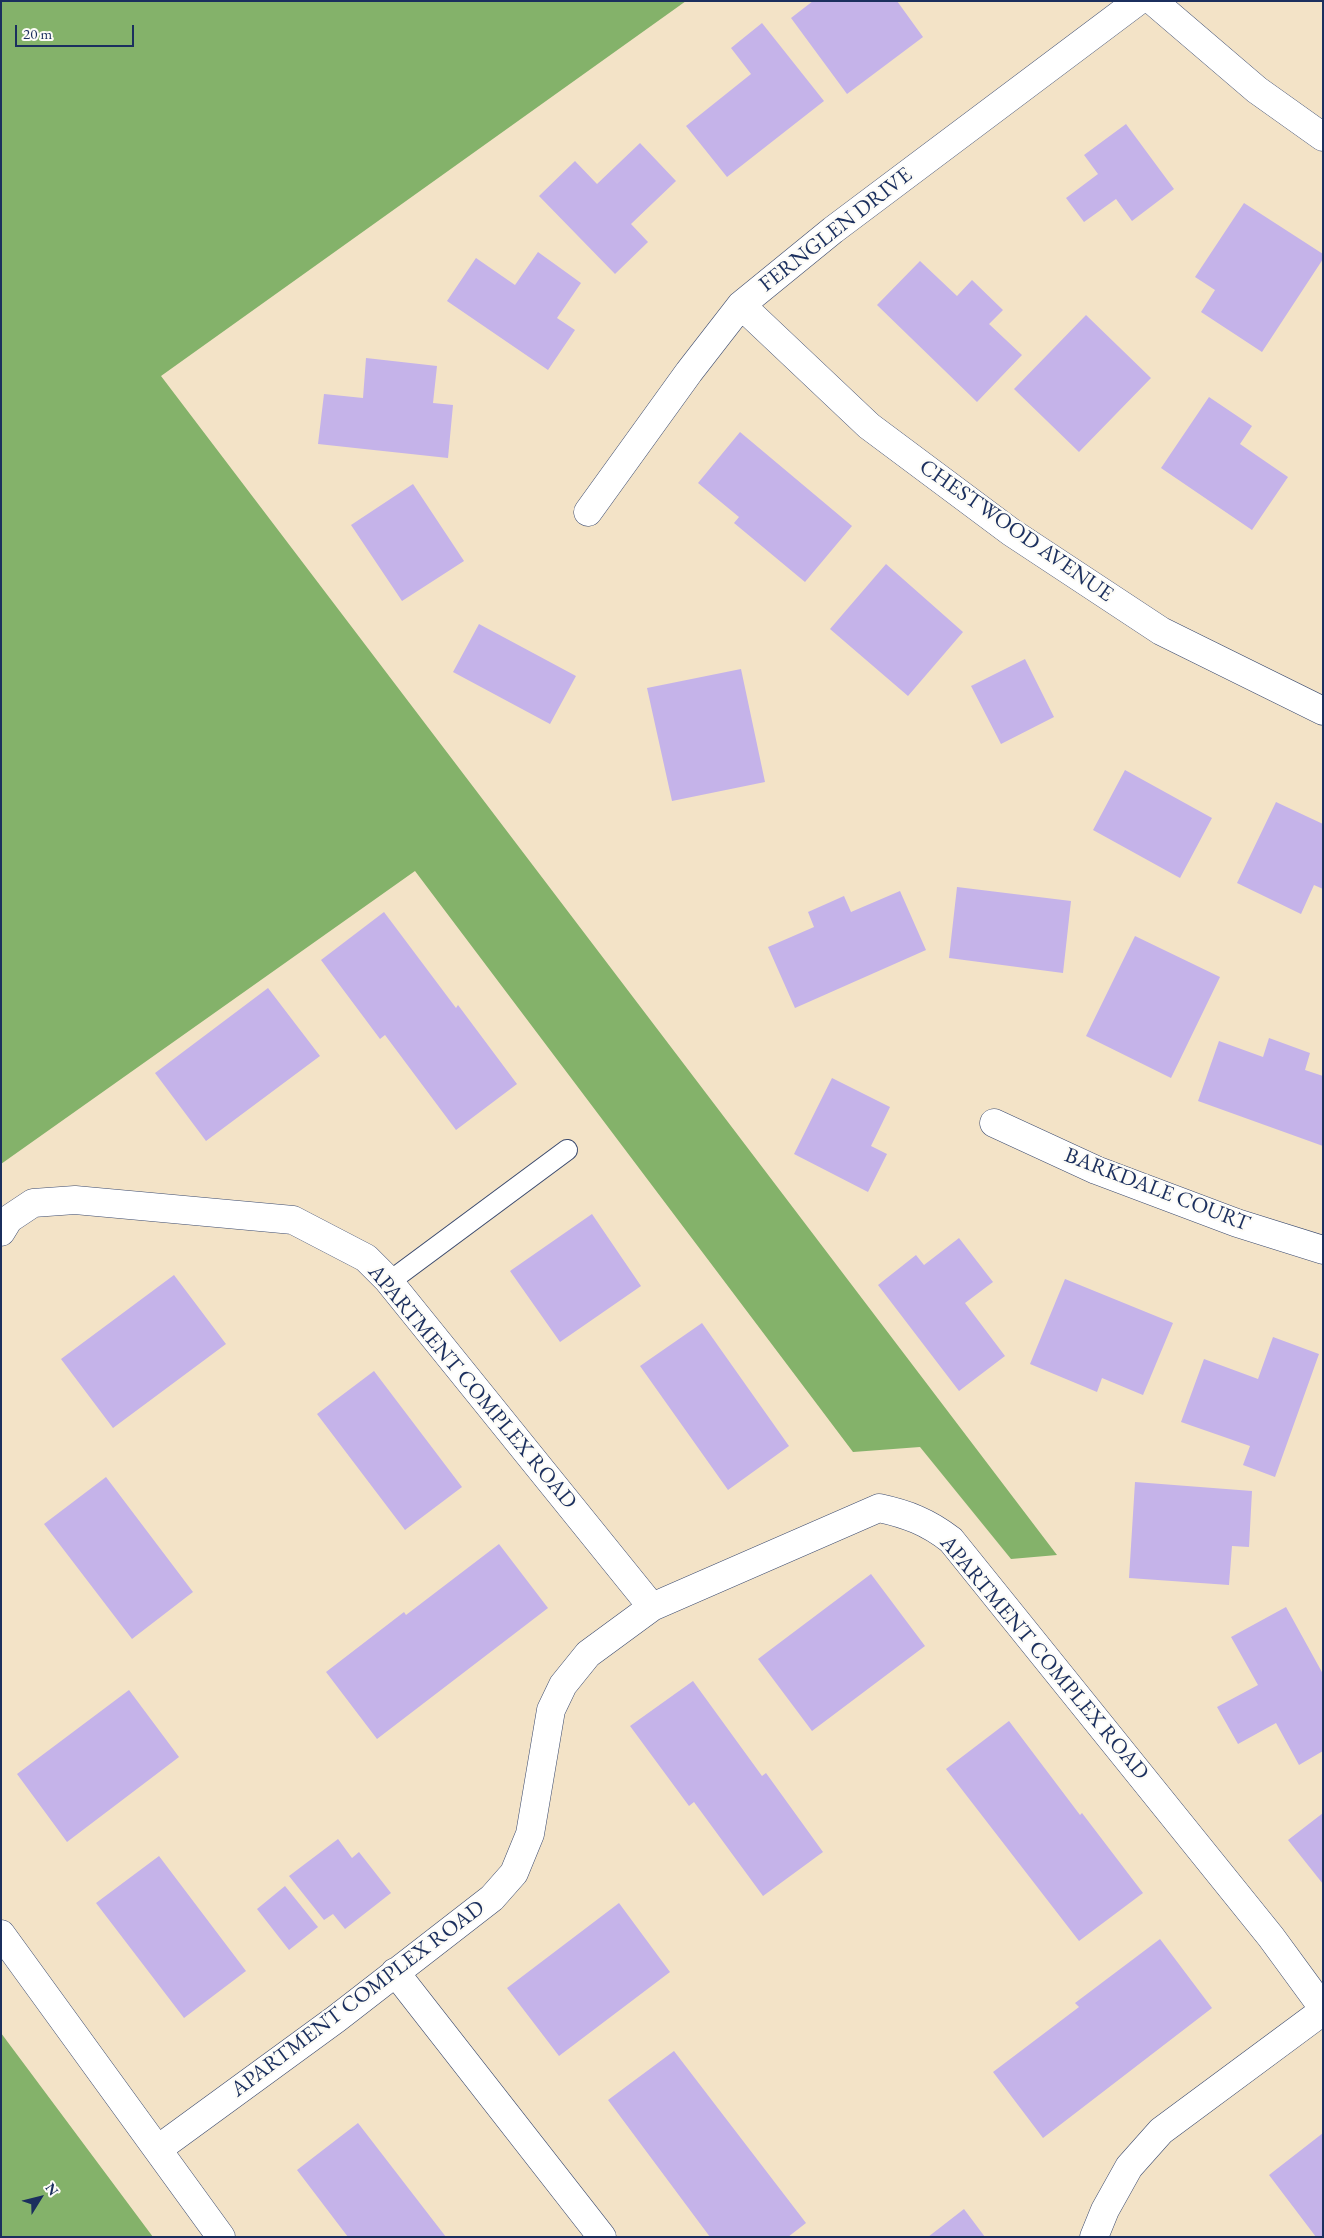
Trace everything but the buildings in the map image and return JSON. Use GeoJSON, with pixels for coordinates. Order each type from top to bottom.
{"type":"FeatureCollection","features":[{"type":"Feature","properties":{"kind":"street","name":"FERNGLEN DRIVE"},"geometry":{"type":"LineString","coordinates":[[588,512],[689,372],[741,305],[833,230],[1138,1]]}},
{"type":"Feature","properties":{"kind":"street"},"geometry":{"type":"LineString","coordinates":[[1153,1],[1257,90],[1323,138]]}},
{"type":"Feature","properties":{"kind":"street","name":"CHESTWOOD AVENUE"},"geometry":{"type":"LineString","coordinates":[[741,305],[869,426],[1011,532],[1161,631],[1323,711]]}},
{"type":"Feature","properties":{"kind":"street","name":"BARKDALE COURT"},"geometry":{"type":"LineString","coordinates":[[994,1123],[1096,1170],[1237,1223],[1323,1250]]}},
{"type":"Feature","properties":{"kind":"street","name":"APARTMENT COMPLEX ROAD"},"geometry":{"type":"LineString","coordinates":[[1,1232],[9,1219],[33,1203],[75,1200],[294,1220],[366,1258],[389,1282],[652,1607]]}},
{"type":"Feature","properties":{"kind":"street","name":"APARTMENT COMPLEX ROAD"},"geometry":{"type":"LineString","coordinates":[[158,2149],[336,2019],[492,1898],[514,1873],[530,1834],[551,1710],[563,1686],[588,1654],[652,1607],[879,1508],[904,1513],[930,1524],[951,1540],[1129,1758],[1271,1937],[1323,2010],[1161,2131],[1129,2168],[1105,2210],[1094,2237]]}},
{"type":"Feature","properties":{"kind":"street"},"geometry":{"type":"LineString","coordinates":[[1,1934],[221,2237]]}},
{"type":"Feature","properties":{"kind":"street"},"geometry":{"type":"LineString","coordinates":[[395,1972],[602,2237]]}},
{"type":"Feature","properties":{"kind":"lane"},"geometry":{"type":"LineString","coordinates":[[389,1282],[567,1150]]}},
{"type":"Feature","properties":{"kind":"green space"},"geometry":{"type":"Polygon","coordinates":[[[1,1],[686,1],[161,376],[1057,1555],[1011,1559],[920,1447],[853,1452],[415,871],[1,1164],[1,1]]]}},
{"type":"Feature","properties":{"kind":"green space"},"geometry":{"type":"Polygon","coordinates":[[[1,2033],[153,2237],[1,2237],[1,2033]]]}}]}
